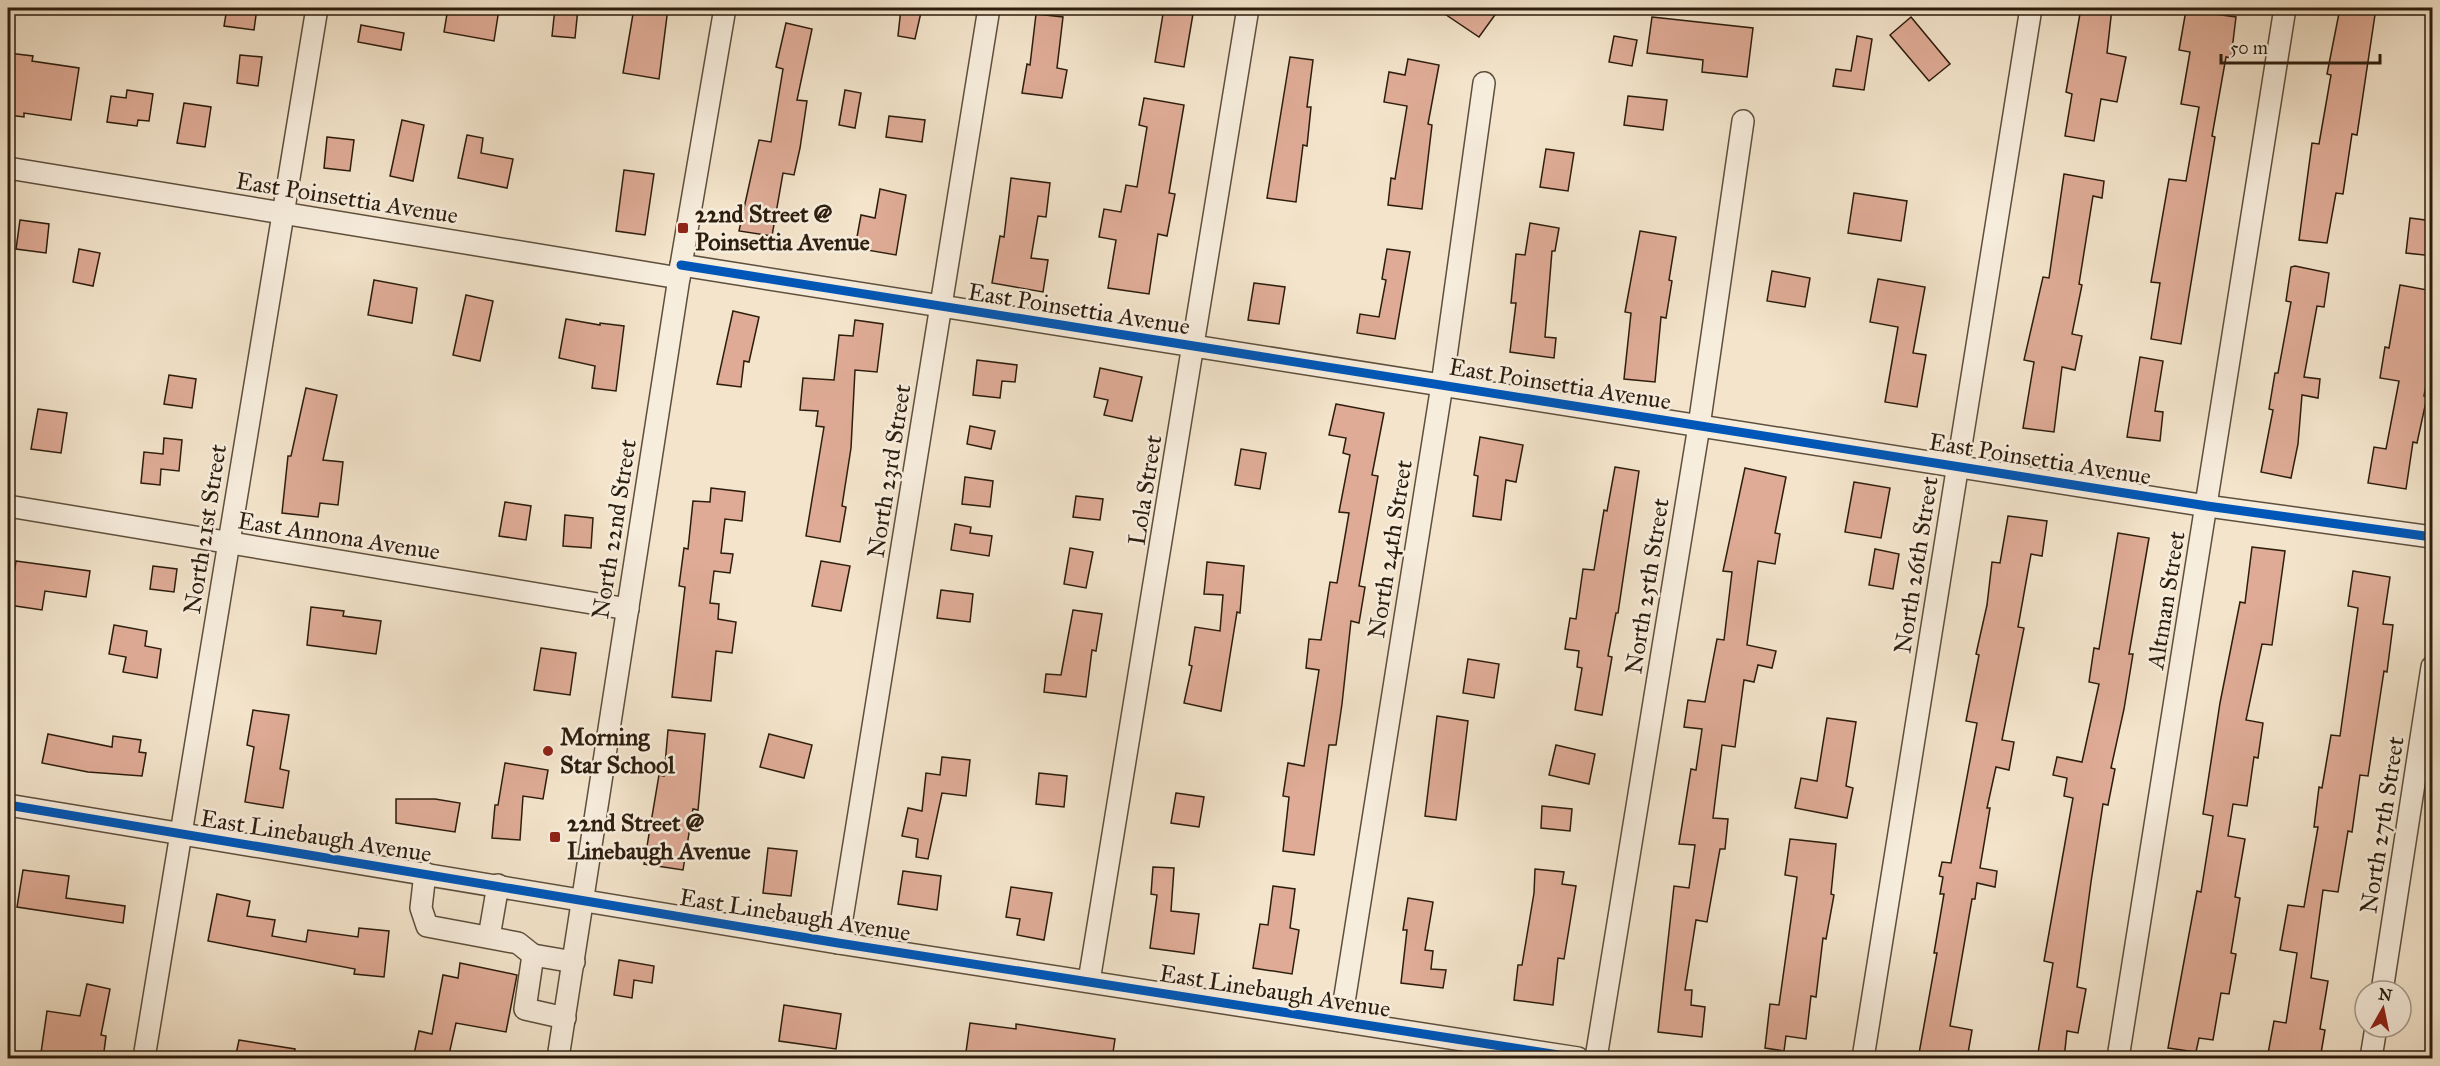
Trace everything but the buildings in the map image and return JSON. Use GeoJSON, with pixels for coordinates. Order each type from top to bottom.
{"type":"FeatureCollection","features":[{"type":"Feature","properties":{"kind":"street","name":"North 21st Street"},"geometry":{"type":"LineString","coordinates":[[144,1059],[281,213],[317,8]]}},
{"type":"Feature","properties":{"kind":"street","name":"North 22nd Street"},"geometry":{"type":"LineString","coordinates":[[558,1059],[680,272],[725,8]]}},
{"type":"Feature","properties":{"kind":"street","name":"North 23rd Street"},"geometry":{"type":"LineString","coordinates":[[838,943],[989,8]]}},
{"type":"Feature","properties":{"kind":"street","name":"Lola Street"},"geometry":{"type":"LineString","coordinates":[[1089,981],[1248,8]]}},
{"type":"Feature","properties":{"kind":"street","name":"North 26th Street"},"geometry":{"type":"LineString","coordinates":[[1863,1059],[2031,8]]}},
{"type":"Feature","properties":{"kind":"street","name":"Altman Street"},"geometry":{"type":"LineString","coordinates":[[2118,1059],[2285,8]]}},
{"type":"Feature","properties":{"kind":"street","name":"North 24th Street"},"geometry":{"type":"LineString","coordinates":[[1341,1021],[1442,385],[1484,83]]}},
{"type":"Feature","properties":{"kind":"street","name":"North 25th Street"},"geometry":{"type":"LineString","coordinates":[[1596,1059],[1699,426],[1743,121]]}},
{"type":"Feature","properties":{"kind":"street","name":"East Poinsettia Avenue"},"geometry":{"type":"LineString","coordinates":[[8,168],[281,213],[680,272],[941,307],[2207,506],[2433,537]]}},
{"type":"Feature","properties":{"kind":"street","name":"East Annona Avenue"},"geometry":{"type":"LineString","coordinates":[[8,506],[627,609]]}},
{"type":"Feature","properties":{"kind":"street","name":"North 27th Street"},"geometry":{"type":"LineString","coordinates":[[2384,979],[2424,771],[2433,667]]}},
{"type":"Feature","properties":{"kind":"street","name":"East Linebaugh Avenue"},"geometry":{"type":"LineString","coordinates":[[8,806],[498,885],[838,943],[1578,1059]]}},
{"type":"Feature","properties":{"kind":"street"},"geometry":{"type":"LineString","coordinates":[[425,873],[421,908],[427,926],[518,943],[533,955],[574,962]]}},
{"type":"Feature","properties":{"kind":"street"},"geometry":{"type":"LineString","coordinates":[[489,937],[498,885]]}},
{"type":"Feature","properties":{"kind":"street"},"geometry":{"type":"LineString","coordinates":[[533,955],[525,1009],[565,1018]]}},
{"type":"Feature","properties":{"kind":"street"},"geometry":{"type":"LineString","coordinates":[[2371,1059],[2374,1039]]}},
{"type":"Feature","properties":{"kind":"cycle path"},"geometry":{"type":"LineString","coordinates":[[681,265],[2207,506],[2432,537]]}},
{"type":"Feature","properties":{"kind":"cycle path"},"geometry":{"type":"LineString","coordinates":[[8,805],[838,943],[1578,1058]]}},
{"type":"Feature","properties":{"kind":"place","name":"22nd Street @ Poinsettia Avenue"},"geometry":{"type":"Point","coordinates":[683,228]}},
{"type":"Feature","properties":{"kind":"place","name":"Morning Star School"},"geometry":{"type":"Point","coordinates":[548,751]}},
{"type":"Feature","properties":{"kind":"place","name":"22nd Street @ Linebaugh Avenue"},"geometry":{"type":"Point","coordinates":[555,837]}}]}
